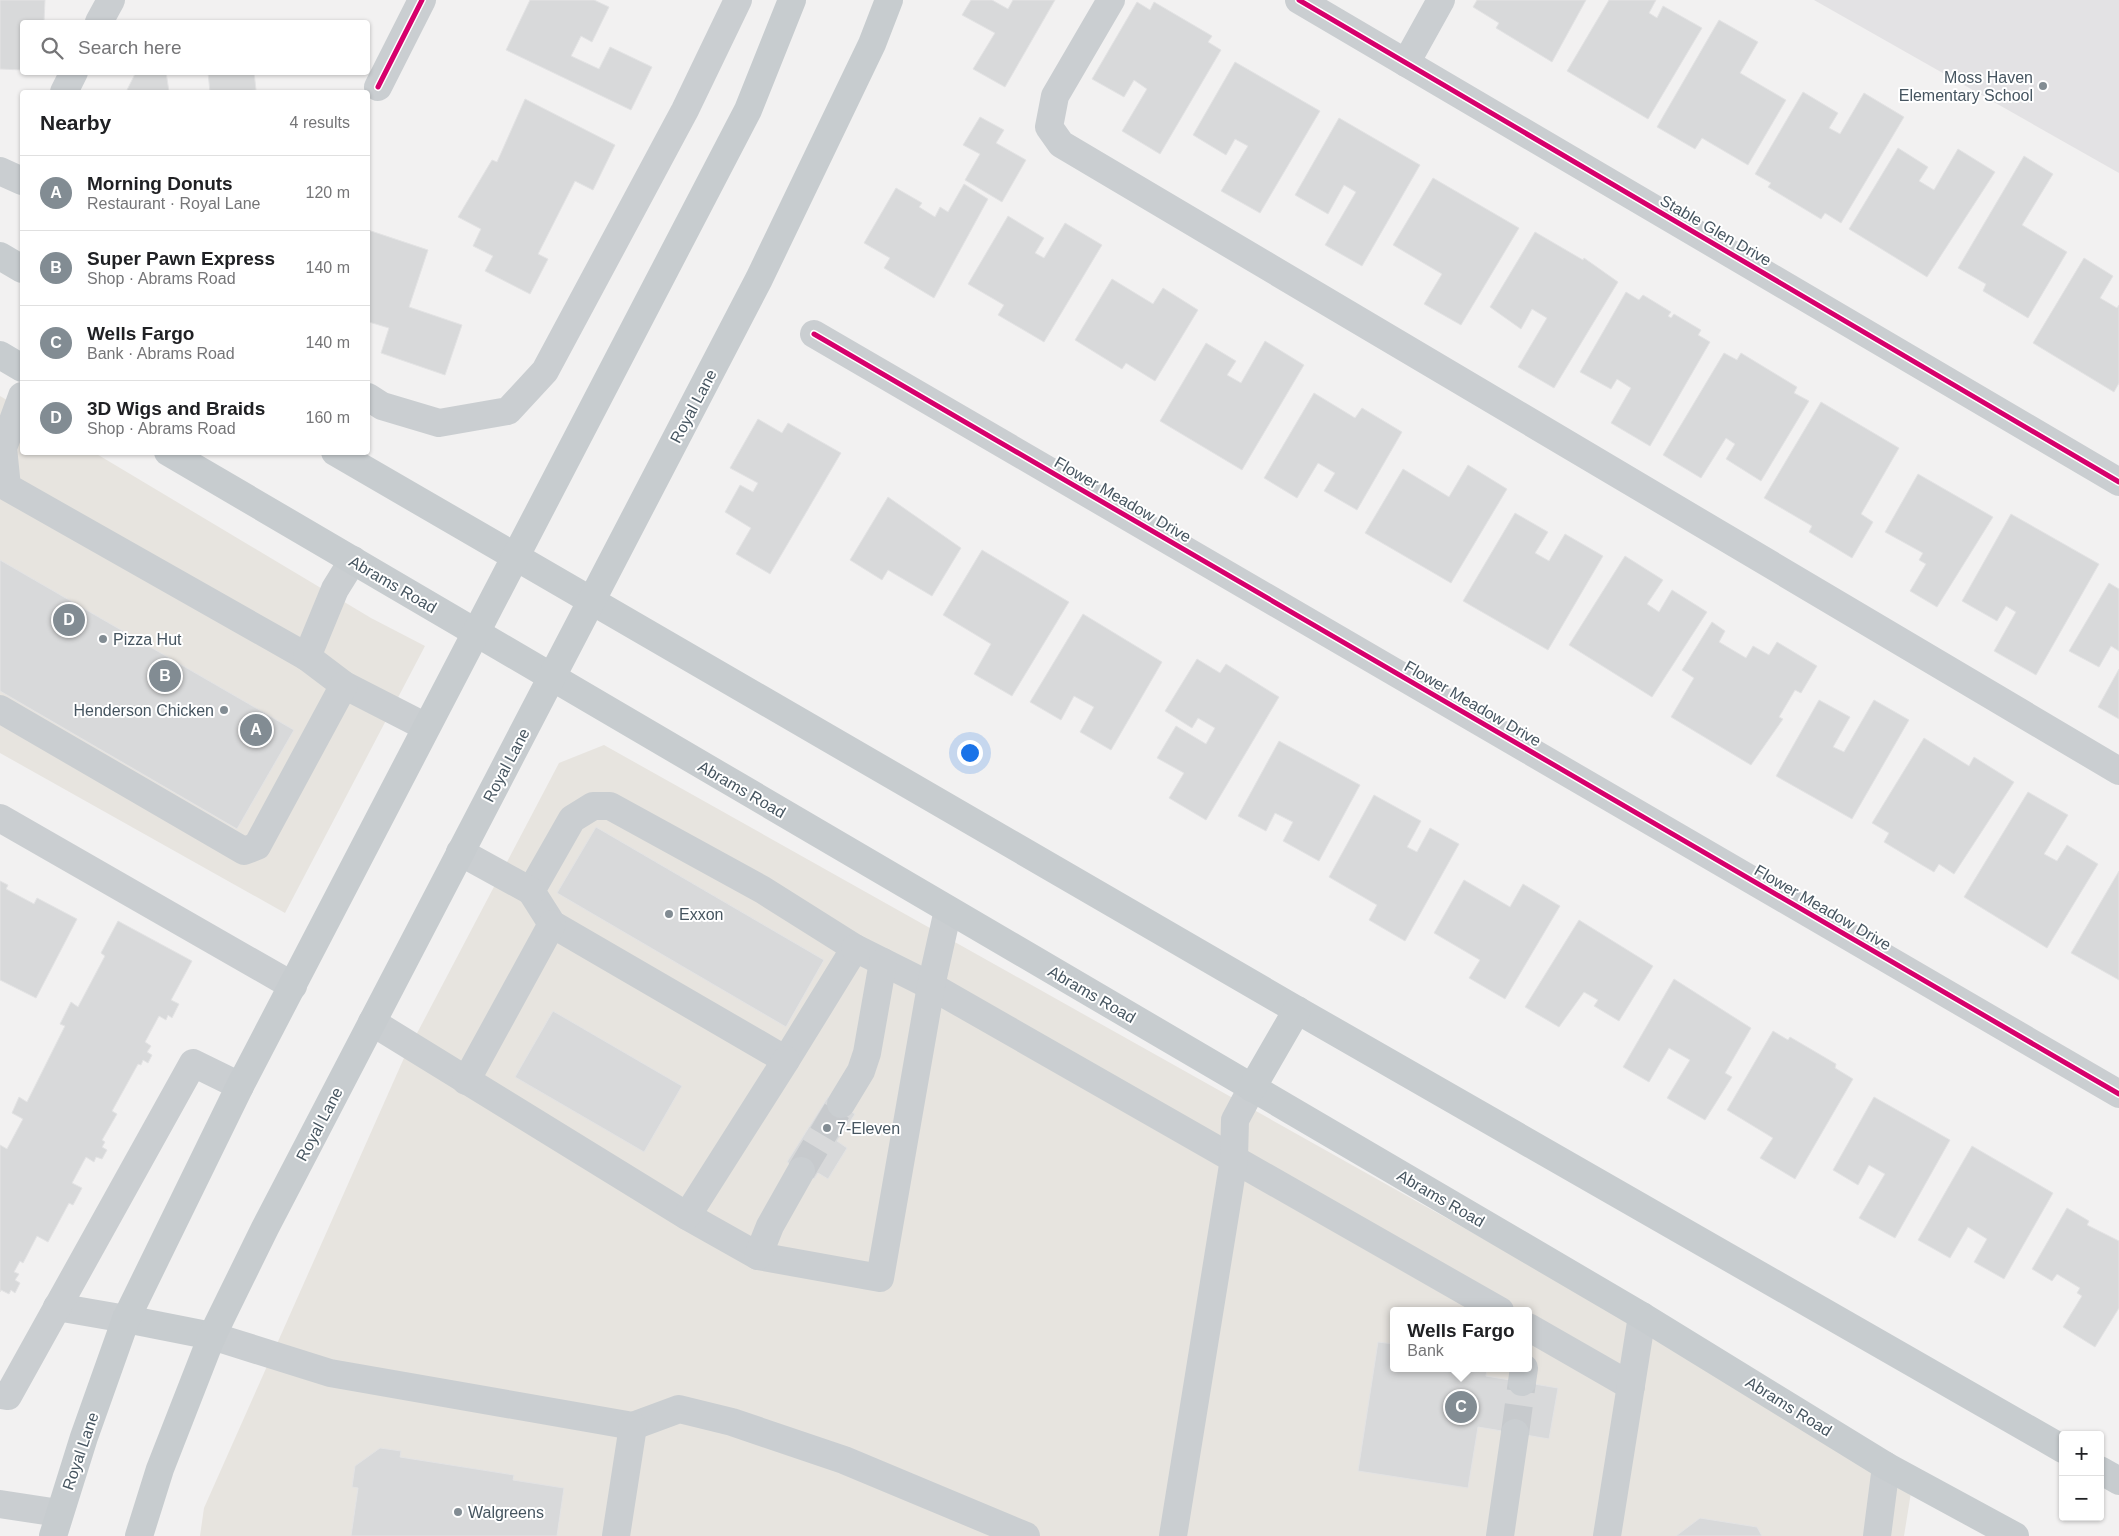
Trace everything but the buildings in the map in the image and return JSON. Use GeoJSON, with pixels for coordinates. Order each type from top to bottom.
{"type":"FeatureCollection","features":[{"type":"Feature","properties":{"kind":"main road","name":"Royal Lane"},"geometry":{"type":"LineString","coordinates":[[56,1525],[126,1319],[240,1086],[748,110],[792,0]]}},
{"type":"Feature","properties":{"kind":"main road","name":"Royal Lane"},"geometry":{"type":"LineString","coordinates":[[139,1536],[160,1469],[212,1336],[269,1219],[759,280],[872,44],[889,0]]}},
{"type":"Feature","properties":{"kind":"main road"},"geometry":{"type":"LineString","coordinates":[[0,256],[20,268]]}},
{"type":"Feature","properties":{"kind":"main road"},"geometry":{"type":"LineString","coordinates":[[0,355],[20,367]]}},
{"type":"Feature","properties":{"kind":"main road","name":"Abrams Road"},"geometry":{"type":"LineString","coordinates":[[173,455],[1642,1316],[1886,1466],[2015,1536]]}},
{"type":"Feature","properties":{"kind":"main road"},"geometry":{"type":"LineString","coordinates":[[340,455],[1297,1010],[2059,1447]]}},
{"type":"Feature","properties":{"kind":"main road"},"geometry":{"type":"LineString","coordinates":[[1252,1088],[1297,1010]]}},
{"type":"Feature","properties":{"kind":"main road"},"geometry":{"type":"LineString","coordinates":[[126,1319],[212,1336]]}},
{"type":"Feature","properties":{"kind":"main road"},"geometry":{"type":"LineString","coordinates":[[2104,1472],[2119,1481]]}},
{"type":"Feature","properties":{"kind":"street"},"geometry":{"type":"LineString","coordinates":[[100,20],[111,0]]}},
{"type":"Feature","properties":{"kind":"street"},"geometry":{"type":"LineString","coordinates":[[378,87],[422,0]]}},
{"type":"Feature","properties":{"kind":"street"},"geometry":{"type":"LineString","coordinates":[[370,398],[382,406],[439,423],[508,411],[545,371],[685,110],[738,0]]}},
{"type":"Feature","properties":{"kind":"street"},"geometry":{"type":"LineString","coordinates":[[1110,0],[1055,96],[1049,127],[1061,144],[2119,771]]}},
{"type":"Feature","properties":{"kind":"street","name":"Stable Glen Drive"},"geometry":{"type":"LineString","coordinates":[[1299,0],[2119,482]]}},
{"type":"Feature","properties":{"kind":"street"},"geometry":{"type":"LineString","coordinates":[[1406,62],[1441,0]]}},
{"type":"Feature","properties":{"kind":"street"},"geometry":{"type":"LineString","coordinates":[[65,90],[72,75]]}},
{"type":"Feature","properties":{"kind":"street"},"geometry":{"type":"LineString","coordinates":[[0,171],[20,180]]}},
{"type":"Feature","properties":{"kind":"street","name":"Flower Meadow Drive"},"geometry":{"type":"LineString","coordinates":[[814,334],[2119,1094]]}},
{"type":"Feature","properties":{"kind":"street"},"geometry":{"type":"LineString","coordinates":[[20,401],[3,448],[4,486],[306,657],[344,685],[426,727]]}},
{"type":"Feature","properties":{"kind":"street"},"geometry":{"type":"LineString","coordinates":[[306,657],[335,589],[353,560]]}},
{"type":"Feature","properties":{"kind":"street"},"geometry":{"type":"LineString","coordinates":[[0,709],[244,851],[257,846],[344,685]]}},
{"type":"Feature","properties":{"kind":"street"},"geometry":{"type":"LineString","coordinates":[[531,891],[572,819],[592,806],[610,806],[763,890],[855,948],[931,986],[1493,1307]]}},
{"type":"Feature","properties":{"kind":"street"},"geometry":{"type":"LineString","coordinates":[[0,818],[292,986]]}},
{"type":"Feature","properties":{"kind":"street"},"geometry":{"type":"LineString","coordinates":[[460,852],[531,891],[552,924],[786,1060]]}},
{"type":"Feature","properties":{"kind":"street"},"geometry":{"type":"LineString","coordinates":[[372,1022],[687,1216],[758,1256],[880,1278],[931,986],[948,910]]}},
{"type":"Feature","properties":{"kind":"street"},"geometry":{"type":"LineString","coordinates":[[466,1081],[552,924]]}},
{"type":"Feature","properties":{"kind":"street"},"geometry":{"type":"LineString","coordinates":[[687,1216],[855,948]]}},
{"type":"Feature","properties":{"kind":"street"},"geometry":{"type":"LineString","coordinates":[[841,1104],[861,1071],[867,1053],[883,962]]}},
{"type":"Feature","properties":{"kind":"street"},"geometry":{"type":"LineString","coordinates":[[0,1395],[8,1396],[193,1064],[240,1086]]}},
{"type":"Feature","properties":{"kind":"street"},"geometry":{"type":"LineString","coordinates":[[1173,1536],[1234,1159],[1235,1120],[1252,1088]]}},
{"type":"Feature","properties":{"kind":"street"},"geometry":{"type":"LineString","coordinates":[[758,1256],[770,1226],[801,1171]]}},
{"type":"Feature","properties":{"kind":"street"},"geometry":{"type":"LineString","coordinates":[[57,1307],[126,1319]]}},
{"type":"Feature","properties":{"kind":"street"},"geometry":{"type":"LineString","coordinates":[[1607,1536],[1642,1316]]}},
{"type":"Feature","properties":{"kind":"street"},"geometry":{"type":"LineString","coordinates":[[1532,1333],[1631,1386]]}},
{"type":"Feature","properties":{"kind":"street"},"geometry":{"type":"LineString","coordinates":[[212,1336],[330,1373],[633,1426],[679,1409],[732,1422],[844,1460],[1026,1536]]}},
{"type":"Feature","properties":{"kind":"street"},"geometry":{"type":"LineString","coordinates":[[616,1536],[633,1426]]}},
{"type":"Feature","properties":{"kind":"street"},"geometry":{"type":"LineString","coordinates":[[1500,1536],[1515,1433]]}},
{"type":"Feature","properties":{"kind":"street"},"geometry":{"type":"LineString","coordinates":[[1877,1536],[1886,1466]]}},
{"type":"Feature","properties":{"kind":"street"},"geometry":{"type":"LineString","coordinates":[[0,1504],[56,1525]]}},
{"type":"Feature","properties":{"kind":"shaded area","name":"Moss Haven Elementary School"},"geometry":{"type":"Polygon","coordinates":[[[1814,0],[2119,0],[2119,173],[1814,0]]]}},
{"type":"Feature","properties":{"kind":"shaded area"},"geometry":{"type":"Polygon","coordinates":[[[0,396],[20,408],[20,455],[98,455],[371,618],[425,646],[285,913],[0,753],[0,396]]]}},
{"type":"Feature","properties":{"kind":"shaded area"},"geometry":{"type":"Polygon","coordinates":[[[604,745],[1913,1480],[1904,1536],[200,1536],[204,1508],[404,1058],[559,763],[604,745]]]}},
{"type":"Feature","properties":{"kind":"tunnel"},"geometry":{"type":"LineString","coordinates":[[801,1171],[841,1104]]}},
{"type":"Feature","properties":{"kind":"tunnel"},"geometry":{"type":"LineString","coordinates":[[1515,1433],[1522,1382]]}},
{"type":"Feature","properties":{"kind":"cycle path"},"geometry":{"type":"LineString","coordinates":[[378,87],[422,0]]}},
{"type":"Feature","properties":{"kind":"cycle path"},"geometry":{"type":"LineString","coordinates":[[1299,0],[2119,482]]}},
{"type":"Feature","properties":{"kind":"cycle path"},"geometry":{"type":"LineString","coordinates":[[814,334],[2119,1094]]}},
{"type":"Feature","properties":{"kind":"place","name":"Moss Haven Elementary School"},"geometry":{"type":"Point","coordinates":[2043,86]}},
{"type":"Feature","properties":{"kind":"place","name":"3D Wigs and Braids"},"geometry":{"type":"Point","coordinates":[69,620]}},
{"type":"Feature","properties":{"kind":"place","name":"Pizza Hut"},"geometry":{"type":"Point","coordinates":[103,639]}},
{"type":"Feature","properties":{"kind":"place","name":"Super Pawn Express"},"geometry":{"type":"Point","coordinates":[165,676]}},
{"type":"Feature","properties":{"kind":"place","name":"Henderson Chicken"},"geometry":{"type":"Point","coordinates":[224,710]}},
{"type":"Feature","properties":{"kind":"place","name":"Morning Donuts"},"geometry":{"type":"Point","coordinates":[256,730]}},
{"type":"Feature","properties":{"kind":"place","name":"Exxon"},"geometry":{"type":"Point","coordinates":[669,914]}},
{"type":"Feature","properties":{"kind":"place","name":"7-Eleven"},"geometry":{"type":"Point","coordinates":[827,1128]}},
{"type":"Feature","properties":{"kind":"place","name":"Wells Fargo"},"geometry":{"type":"Point","coordinates":[1461,1407]}},
{"type":"Feature","properties":{"kind":"place","name":"Walgreens"},"geometry":{"type":"Point","coordinates":[458,1512]}}]}
